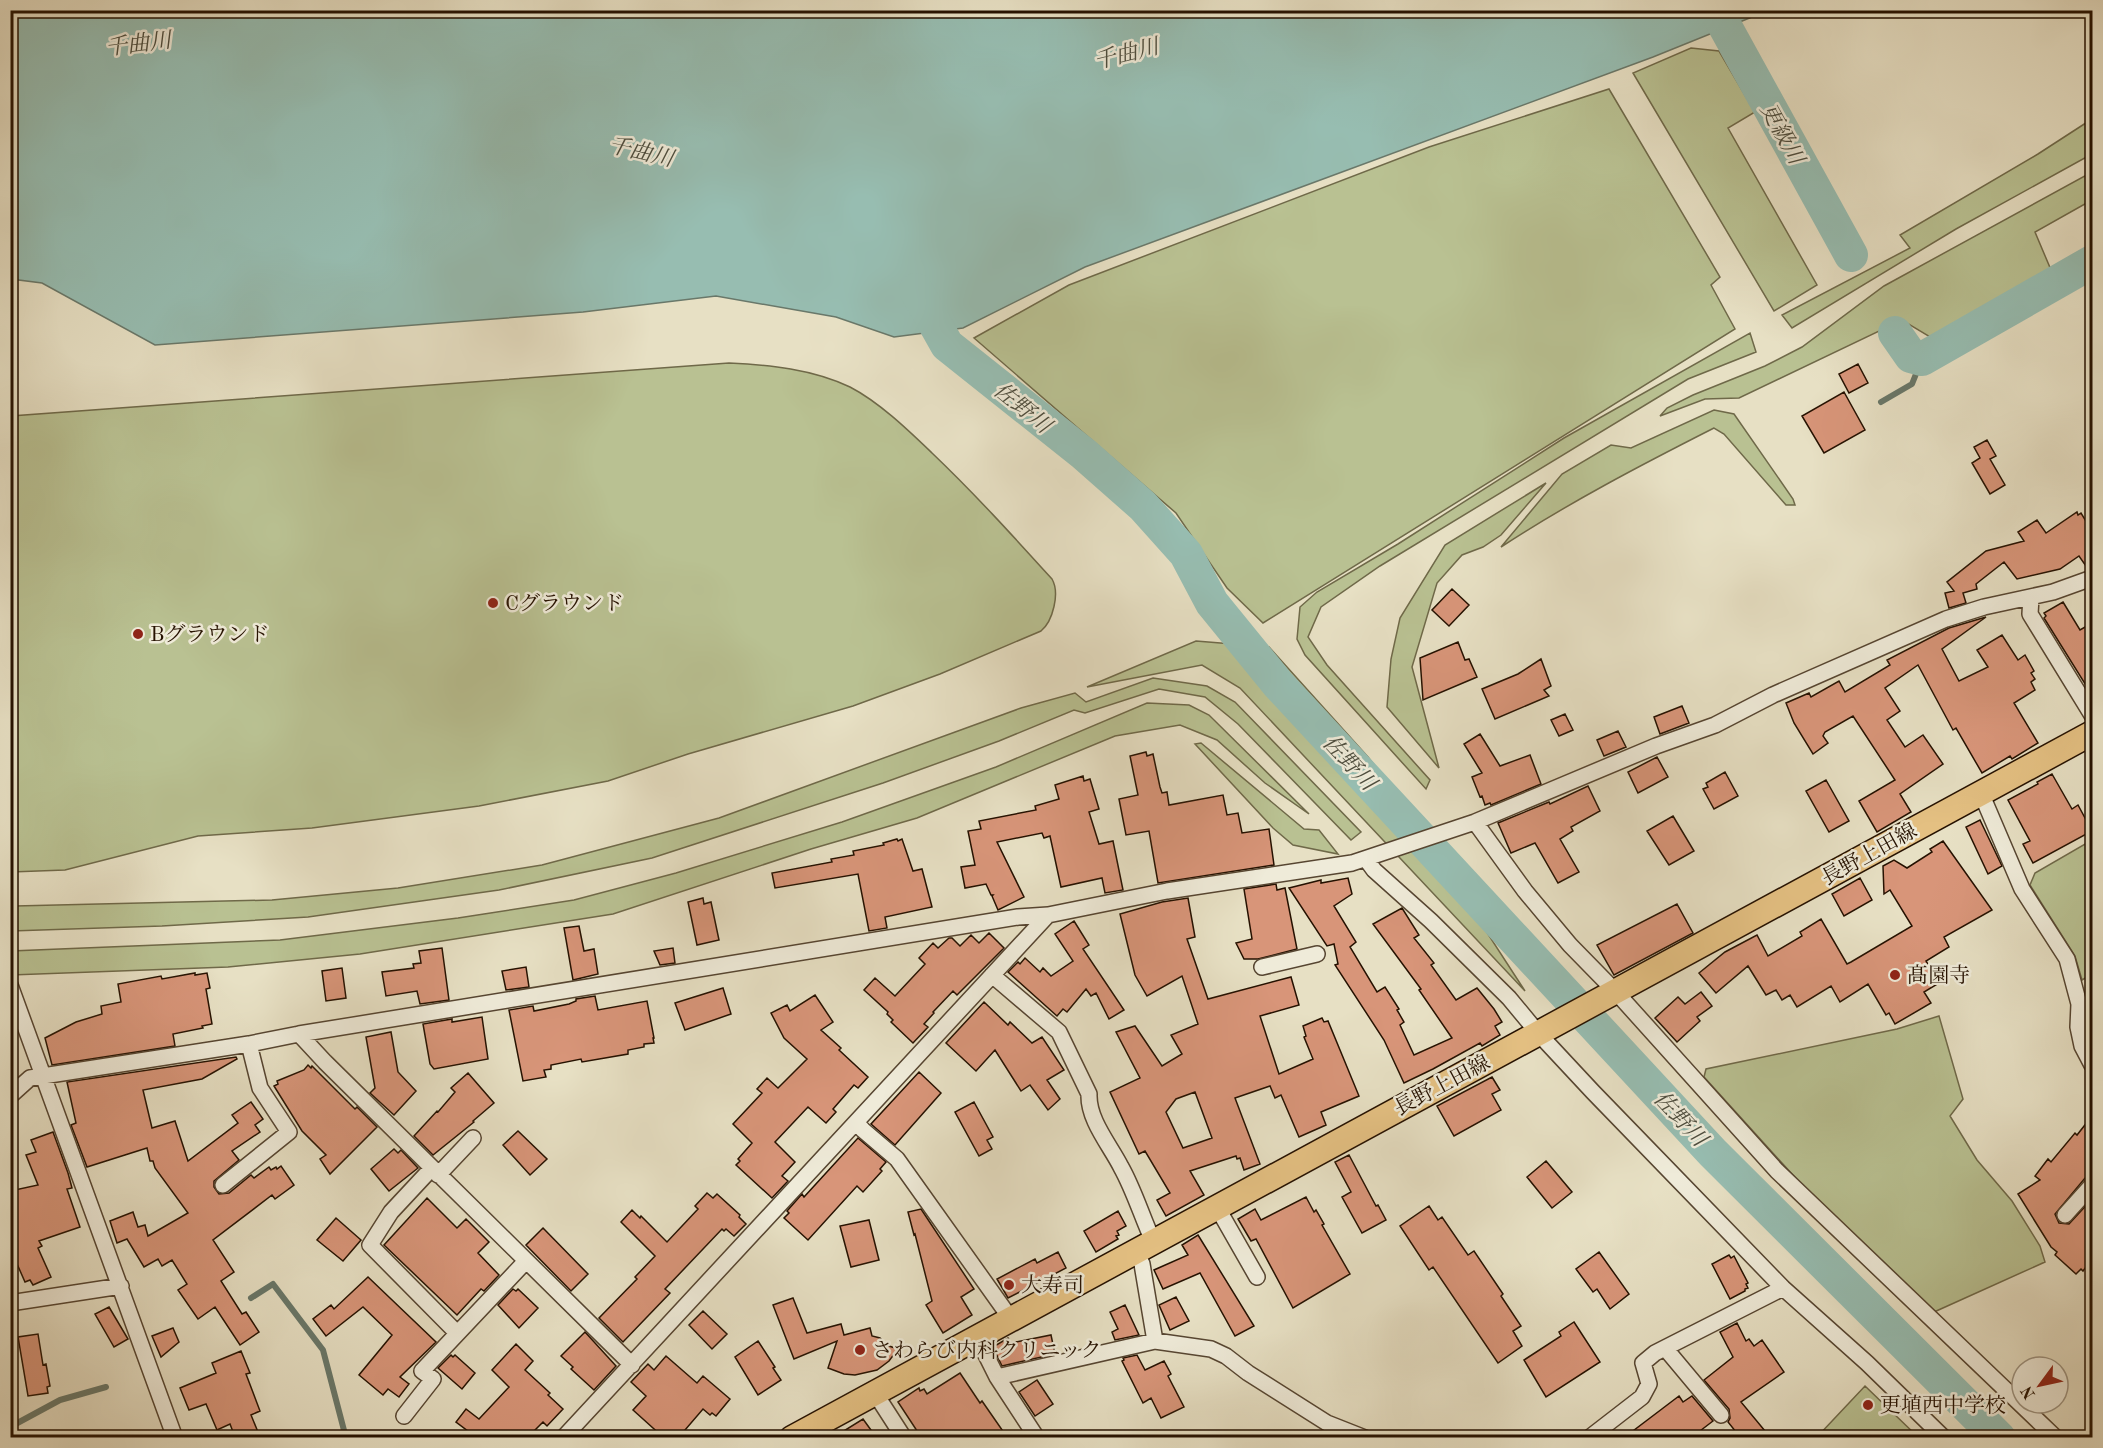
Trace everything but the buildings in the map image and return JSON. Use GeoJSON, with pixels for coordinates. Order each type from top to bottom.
{"type":"FeatureCollection","features":[{"type":"Feature","properties":{"kind":"main road","name":"長野上田線"},"geometry":{"type":"LineString","coordinates":[[792,1437],[2092,734]]}},
{"type":"Feature","properties":{"kind":"street"},"geometry":{"type":"LineString","coordinates":[[10,1096],[30,1078],[1018,917],[1048,915],[1167,891],[1368,859],[1471,824],[1656,746],[1715,725],[1773,695],[1946,619],[1984,607],[2053,592],[2092,578]]}},
{"type":"Feature","properties":{"kind":"street"},"geometry":{"type":"LineString","coordinates":[[2031,597],[2030,614],[2092,716]]}},
{"type":"Feature","properties":{"kind":"street"},"geometry":{"type":"LineString","coordinates":[[1981,793],[2022,890],[2067,959],[2079,1004],[2078,1027],[2082,1046],[2092,1065]]}},
{"type":"Feature","properties":{"kind":"street"},"geometry":{"type":"LineString","coordinates":[[1471,824],[1612,994],[1777,1171],[2056,1437]]}},
{"type":"Feature","properties":{"kind":"street"},"geometry":{"type":"LineString","coordinates":[[1368,859],[1374,870],[1431,921],[1509,998],[1783,1288],[1867,1363],[1944,1437]]}},
{"type":"Feature","properties":{"kind":"street"},"geometry":{"type":"LineString","coordinates":[[563,1437],[1048,915]]}},
{"type":"Feature","properties":{"kind":"street"},"geometry":{"type":"LineString","coordinates":[[1263,967],[1317,954]]}},
{"type":"Feature","properties":{"kind":"street"},"geometry":{"type":"LineString","coordinates":[[992,975],[1059,1032],[1089,1094],[1089,1105],[1106,1142],[1121,1167],[1144,1246],[1142,1264],[1155,1341]]}},
{"type":"Feature","properties":{"kind":"street"},"geometry":{"type":"LineString","coordinates":[[10,985],[122,1286],[175,1437]]}},
{"type":"Feature","properties":{"kind":"street"},"geometry":{"type":"LineString","coordinates":[[299,1034],[435,1172],[632,1365]]}},
{"type":"Feature","properties":{"kind":"street"},"geometry":{"type":"LineString","coordinates":[[223,1185],[289,1132],[260,1088],[249,1044]]}},
{"type":"Feature","properties":{"kind":"street"},"geometry":{"type":"LineString","coordinates":[[857,1123],[897,1159],[1011,1319]]}},
{"type":"Feature","properties":{"kind":"street"},"geometry":{"type":"LineString","coordinates":[[457,1333],[370,1245],[391,1212],[473,1138]]}},
{"type":"Feature","properties":{"kind":"street"},"geometry":{"type":"LineString","coordinates":[[2065,1215],[2092,1185]]}},
{"type":"Feature","properties":{"kind":"street"},"geometry":{"type":"LineString","coordinates":[[1217,1207],[1257,1277]]}},
{"type":"Feature","properties":{"kind":"street"},"geometry":{"type":"LineString","coordinates":[[404,1416],[433,1379],[422,1371],[526,1261]]}},
{"type":"Feature","properties":{"kind":"street"},"geometry":{"type":"LineString","coordinates":[[10,1303],[122,1286]]}},
{"type":"Feature","properties":{"kind":"street"},"geometry":{"type":"LineString","coordinates":[[1589,1437],[1642,1398],[1649,1384],[1643,1363],[1655,1353],[1783,1288]]}},
{"type":"Feature","properties":{"kind":"street"},"geometry":{"type":"LineString","coordinates":[[976,1337],[997,1377],[1037,1437]]}},
{"type":"Feature","properties":{"kind":"street"},"geometry":{"type":"LineString","coordinates":[[997,1377],[1155,1341],[1211,1349],[1226,1356],[1248,1373],[1327,1423],[1365,1437]]}},
{"type":"Feature","properties":{"kind":"street"},"geometry":{"type":"LineString","coordinates":[[1665,1348],[1720,1415]]}},
{"type":"Feature","properties":{"kind":"street"},"geometry":{"type":"LineString","coordinates":[[875,1393],[904,1437]]}},
{"type":"Feature","properties":{"kind":"green space"},"geometry":{"type":"Polygon","coordinates":[[[1691,48],[1719,51],[1755,112],[1728,128],[1817,285],[1774,311],[1633,73],[1691,48]]]}},
{"type":"Feature","properties":{"kind":"green space"},"geometry":{"type":"Polygon","coordinates":[[[1609,89],[1720,277],[1711,285],[1735,329],[1263,623],[1227,588],[1176,513],[974,338],[1069,285],[1429,147],[1609,89]]]}},
{"type":"Feature","properties":{"kind":"green space"},"geometry":{"type":"Polygon","coordinates":[[[2092,119],[2092,154],[1956,229],[1792,328],[1782,315],[1910,248],[1900,235],[2038,154],[2092,119]]]}},
{"type":"Feature","properties":{"kind":"green space"},"geometry":{"type":"Polygon","coordinates":[[[2092,172],[2092,200],[2035,232],[2051,270],[1930,337],[1902,320],[1739,398],[1705,399],[1660,416],[1667,408],[1693,395],[1765,366],[1802,347],[1884,286],[2092,172]]]}},
{"type":"Feature","properties":{"kind":"green space"},"geometry":{"type":"Polygon","coordinates":[[[1750,333],[1756,352],[1688,379],[1380,566],[1321,607],[1308,637],[1327,665],[1430,780],[1426,789],[1305,655],[1297,639],[1300,607],[1317,592],[1398,544],[1564,438],[1750,333]]]}},
{"type":"Feature","properties":{"kind":"green space"},"geometry":{"type":"Polygon","coordinates":[[[729,363],[775,367],[821,376],[850,387],[872,400],[893,417],[963,484],[1052,579],[1055,592],[1054,606],[1049,621],[1041,631],[940,674],[853,706],[688,754],[608,781],[479,806],[312,828],[198,836],[65,870],[11,872],[11,416],[729,363]]]}},
{"type":"Feature","properties":{"kind":"green space"},"geometry":{"type":"Polygon","coordinates":[[[1714,410],[1734,414],[1795,505],[1786,505],[1724,434],[1714,428],[1606,484],[1501,547],[1562,474],[1611,445],[1631,448],[1714,410]]]}},
{"type":"Feature","properties":{"kind":"green space"},"geometry":{"type":"Polygon","coordinates":[[[1546,483],[1501,535],[1483,547],[1462,555],[1437,583],[1412,667],[1439,768],[1387,707],[1391,659],[1400,618],[1445,545],[1546,483]]]}},
{"type":"Feature","properties":{"kind":"green space"},"geometry":{"type":"Polygon","coordinates":[[[1196,641],[1269,647],[1368,757],[1440,850],[1458,888],[1525,991],[1240,688],[1202,665],[1087,687],[1196,641]]]}},
{"type":"Feature","properties":{"kind":"green space"},"geometry":{"type":"Polygon","coordinates":[[[1153,678],[1207,686],[1235,702],[1361,832],[1351,840],[1238,724],[1205,697],[1159,689],[1085,713],[1074,710],[999,741],[883,783],[652,858],[499,890],[308,917],[162,926],[11,931],[11,903],[15,906],[272,900],[398,888],[542,865],[719,818],[1021,708],[1075,693],[1086,702],[1153,678]]]}},
{"type":"Feature","properties":{"kind":"green space"},"geometry":{"type":"Polygon","coordinates":[[[1147,703],[1189,705],[1209,715],[1309,814],[1265,783],[1217,740],[1180,725],[1115,736],[917,818],[811,849],[613,914],[360,954],[228,967],[11,975],[11,951],[280,940],[458,918],[574,900],[676,873],[842,822],[996,767],[1147,703]]]}},
{"type":"Feature","properties":{"kind":"green space"},"geometry":{"type":"Polygon","coordinates":[[[1201,743],[1304,829],[1319,830],[1338,854],[1293,845],[1273,828],[1195,744],[1201,743]]]}},
{"type":"Feature","properties":{"kind":"green space"},"geometry":{"type":"Polygon","coordinates":[[[2092,840],[2092,974],[2082,980],[2075,956],[2030,885],[2035,873],[2092,840]]]}},
{"type":"Feature","properties":{"kind":"green space"},"geometry":{"type":"Polygon","coordinates":[[[1939,1016],[1963,1099],[1950,1116],[1977,1160],[2012,1201],[2040,1246],[2045,1262],[1934,1312],[1802,1185],[1704,1077],[1706,1069],[1897,1029],[1939,1016]]]}},
{"type":"Feature","properties":{"kind":"green space","name":"更埴西中学校"},"geometry":{"type":"Polygon","coordinates":[[[1865,1386],[1918,1437],[1817,1437],[1865,1386]]]}},
{"type":"Feature","properties":{"kind":"water","name":"千曲川"},"geometry":{"type":"Polygon","coordinates":[[[11,10],[1767,11],[1653,57],[1085,267],[963,328],[894,337],[836,317],[716,296],[583,312],[155,345],[42,283],[11,279],[11,10]]]}},
{"type":"Feature","properties":{"kind":"waterway","name":"更級川"},"geometry":{"type":"LineString","coordinates":[[1716,10],[1851,255]]}},
{"type":"Feature","properties":{"kind":"waterway","name":"更級川"},"geometry":{"type":"LineString","coordinates":[[1895,333],[1911,356],[1922,359],[2092,262]]}},
{"type":"Feature","properties":{"kind":"waterway","name":"佐野川"},"geometry":{"type":"LineString","coordinates":[[916,290],[947,345],[1084,454],[1143,506],[1186,554],[1212,603],[1278,684],[1713,1153],[1999,1438]]}},
{"type":"Feature","properties":{"kind":"waterway"},"geometry":{"type":"LineString","coordinates":[[1881,402],[1912,384],[1922,359]]}},
{"type":"Feature","properties":{"kind":"waterway"},"geometry":{"type":"LineString","coordinates":[[251,1298],[273,1284],[323,1350],[346,1438]]}},
{"type":"Feature","properties":{"kind":"waterway"},"geometry":{"type":"LineString","coordinates":[[10,1427],[60,1400],[106,1387]]}},
{"type":"Feature","properties":{"kind":"place","name":"Cグラウンド"},"geometry":{"type":"Point","coordinates":[493,603]}},
{"type":"Feature","properties":{"kind":"place","name":"Bグラウンド"},"geometry":{"type":"Point","coordinates":[138,634]}},
{"type":"Feature","properties":{"kind":"place","name":"髙園寺"},"geometry":{"type":"Point","coordinates":[1895,975]}},
{"type":"Feature","properties":{"kind":"place","name":"大寿司"},"geometry":{"type":"Point","coordinates":[1009,1285]}},
{"type":"Feature","properties":{"kind":"place","name":"さわらび内科クリニック"},"geometry":{"type":"Point","coordinates":[860,1350]}},
{"type":"Feature","properties":{"kind":"place","name":"更埴西中学校"},"geometry":{"type":"Point","coordinates":[1868,1405]}}]}
